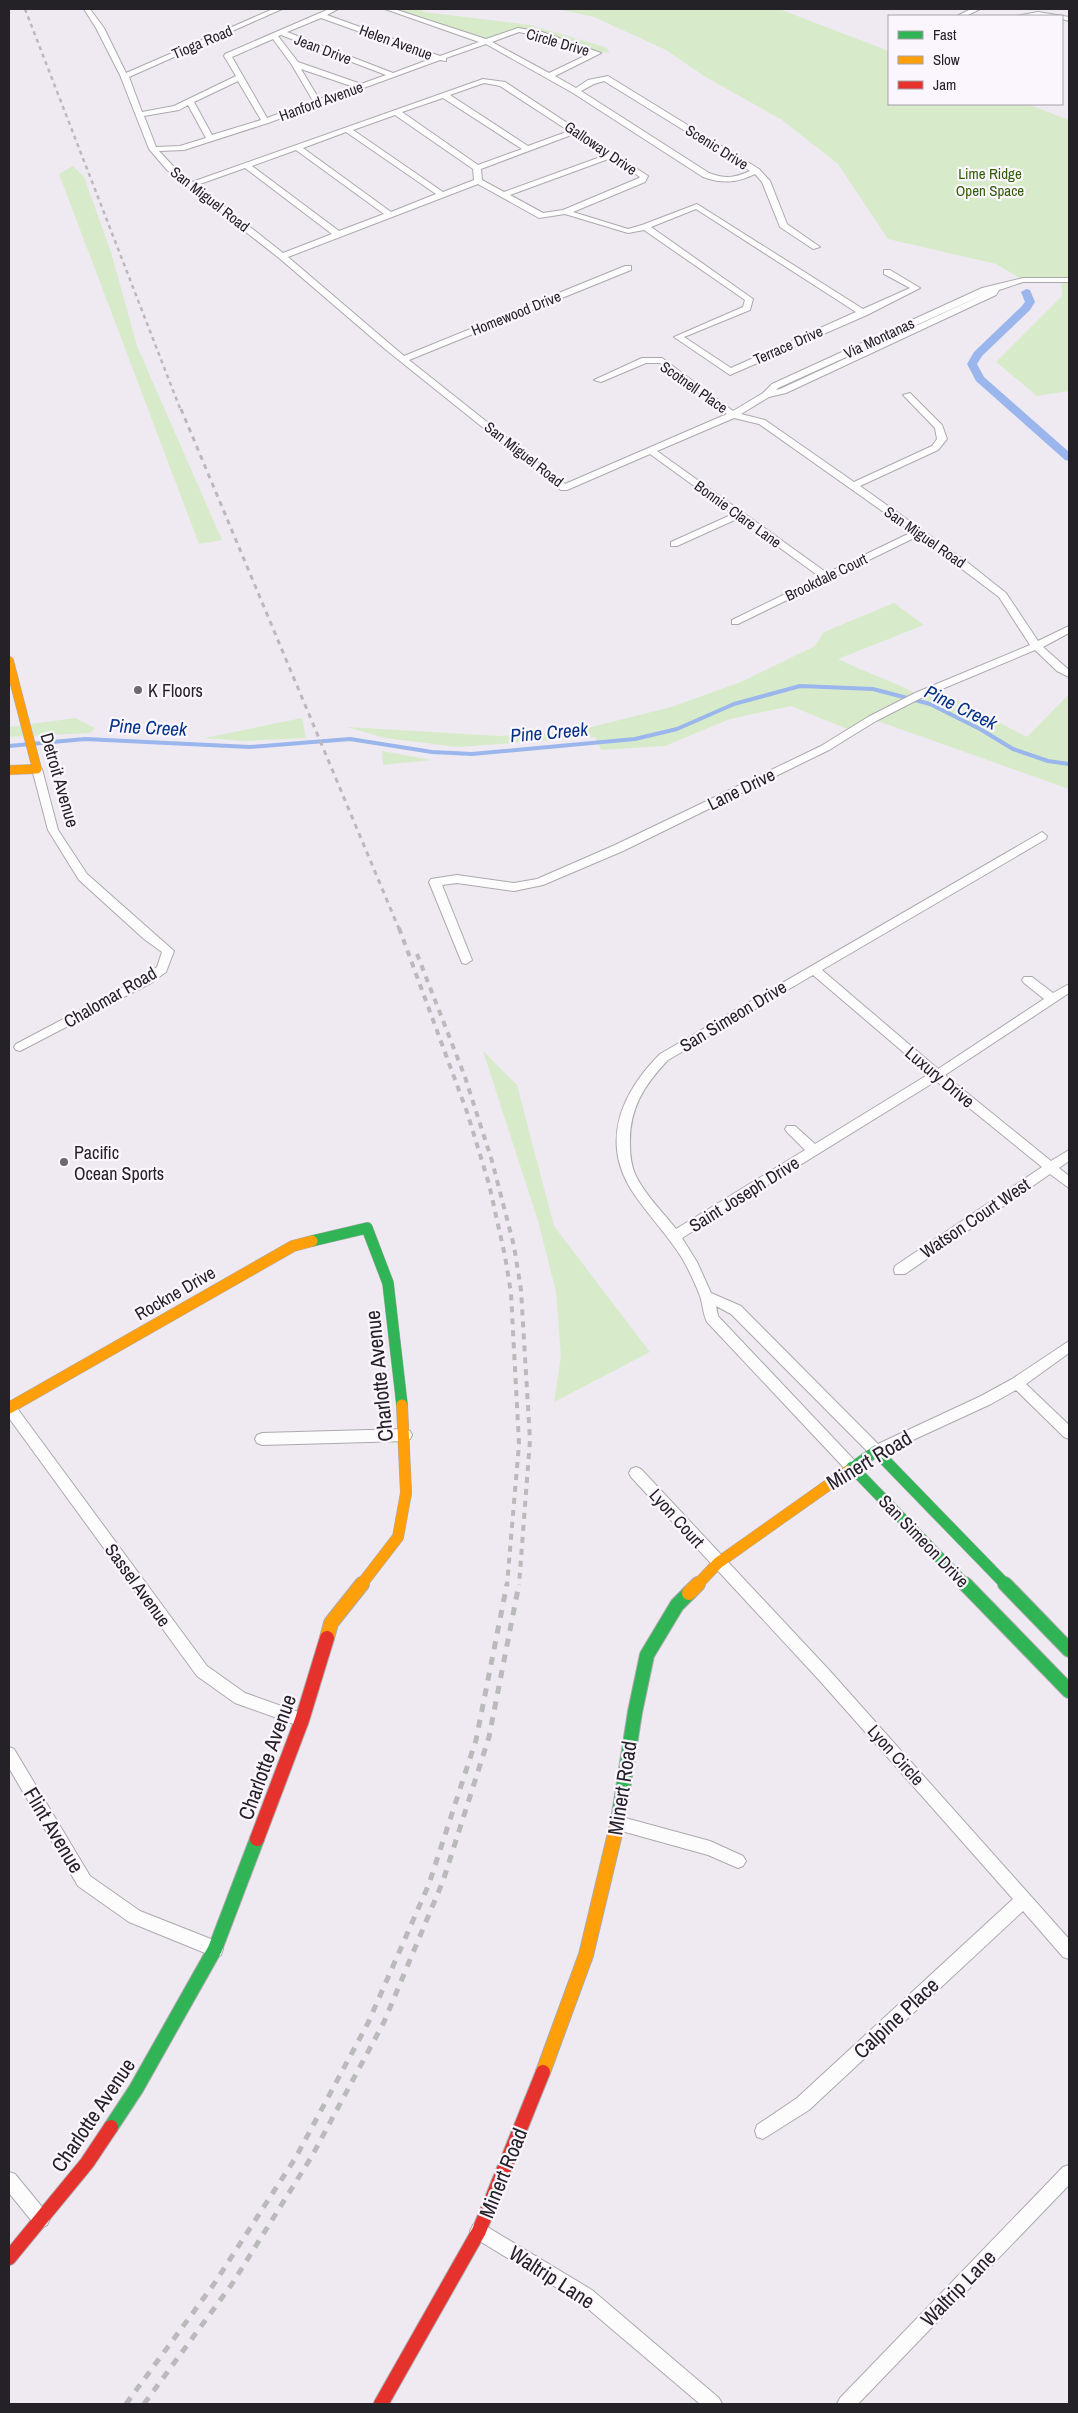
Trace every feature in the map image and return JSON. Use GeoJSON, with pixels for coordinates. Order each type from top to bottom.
{"type":"FeatureCollection","features":[{"type":"Feature","properties":{"kind":"street","name":"San Miguel Road"},"geometry":{"type":"LineString","coordinates":[[87,9],[100,28],[124,76],[152,149],[170,168],[193,184],[282,256],[404,359],[564,488],[734,415],[762,422],[917,533],[964,564],[1003,594],[1036,646],[1069,674]]}},
{"type":"Feature","properties":{"kind":"street","name":"Tioga Road"},"geometry":{"type":"LineString","coordinates":[[124,76],[278,9]]}},
{"type":"Feature","properties":{"kind":"street"},"geometry":{"type":"LineString","coordinates":[[265,121],[228,56],[334,9]]}},
{"type":"Feature","properties":{"kind":"street"},"geometry":{"type":"LineString","coordinates":[[388,9],[487,42]]}},
{"type":"Feature","properties":{"kind":"street"},"geometry":{"type":"LineString","coordinates":[[964,15],[976,9]]}},
{"type":"Feature","properties":{"kind":"street","name":"Helen Avenue"},"geometry":{"type":"LineString","coordinates":[[320,15],[443,58]]}},
{"type":"Feature","properties":{"kind":"street"},"geometry":{"type":"LineString","coordinates":[[1029,15],[1048,15]]}},
{"type":"Feature","properties":{"kind":"street","name":"Circle Drive"},"geometry":{"type":"LineString","coordinates":[[518,30],[539,34],[597,53],[550,76],[487,42],[518,30]]}},
{"type":"Feature","properties":{"kind":"street","name":"Jean Drive"},"geometry":{"type":"LineString","coordinates":[[282,33],[392,76]]}},
{"type":"Feature","properties":{"kind":"street"},"geometry":{"type":"LineString","coordinates":[[274,36],[295,64],[317,101]]}},
{"type":"Feature","properties":{"kind":"street","name":"Hanford Avenue"},"geometry":{"type":"LineString","coordinates":[[152,149],[181,148],[265,121],[487,42]]}},
{"type":"Feature","properties":{"kind":"street"},"geometry":{"type":"LineString","coordinates":[[295,64],[359,86]]}},
{"type":"Feature","properties":{"kind":"street","name":"Scenic Drive"},"geometry":{"type":"LineString","coordinates":[[550,76],[576,90],[706,175],[721,182],[736,181],[756,171]]}},
{"type":"Feature","properties":{"kind":"street"},"geometry":{"type":"LineString","coordinates":[[140,116],[176,108],[240,77]]}},
{"type":"Feature","properties":{"kind":"street","name":"Scenic Drive"},"geometry":{"type":"LineString","coordinates":[[576,90],[591,82],[605,78],[756,171]]}},
{"type":"Feature","properties":{"kind":"street","name":"Galloway Drive"},"geometry":{"type":"LineString","coordinates":[[193,184],[483,81],[493,81],[502,84],[644,176],[642,180],[564,212],[542,216],[478,181]]}},
{"type":"Feature","properties":{"kind":"street"},"geometry":{"type":"LineString","coordinates":[[444,95],[526,148]]}},
{"type":"Feature","properties":{"kind":"street"},"geometry":{"type":"LineString","coordinates":[[189,101],[210,138]]}},
{"type":"Feature","properties":{"kind":"street"},"geometry":{"type":"LineString","coordinates":[[396,112],[477,168]]}},
{"type":"Feature","properties":{"kind":"street"},"geometry":{"type":"LineString","coordinates":[[347,129],[443,195]]}},
{"type":"Feature","properties":{"kind":"street"},"geometry":{"type":"LineString","coordinates":[[477,168],[526,148],[576,131]]}},
{"type":"Feature","properties":{"kind":"street"},"geometry":{"type":"LineString","coordinates":[[297,147],[389,214]]}},
{"type":"Feature","properties":{"kind":"street"},"geometry":{"type":"LineString","coordinates":[[504,195],[612,155]]}},
{"type":"Feature","properties":{"kind":"street"},"geometry":{"type":"LineString","coordinates":[[246,165],[338,234]]}},
{"type":"Feature","properties":{"kind":"street"},"geometry":{"type":"LineString","coordinates":[[282,256],[478,181],[477,168]]}},
{"type":"Feature","properties":{"kind":"street"},"geometry":{"type":"LineString","coordinates":[[756,171],[766,182],[783,225],[816,247]]}},
{"type":"Feature","properties":{"kind":"street"},"geometry":{"type":"LineString","coordinates":[[564,212],[628,231],[645,227],[697,206],[864,313],[916,288],[887,272]]}},
{"type":"Feature","properties":{"kind":"street","name":"Terrace Drive"},"geometry":{"type":"LineString","coordinates":[[645,227],[749,299],[747,308],[678,337],[730,372],[864,313]]}},
{"type":"Feature","properties":{"kind":"street","name":"Homewood Drive"},"geometry":{"type":"LineString","coordinates":[[404,359],[628,268]]}},
{"type":"Feature","properties":{"kind":"street","name":"Via Montanas"},"geometry":{"type":"LineString","coordinates":[[734,415],[766,396],[783,391],[993,293],[996,288],[1023,280],[1069,280]]}},
{"type":"Feature","properties":{"kind":"street","name":"Scotnell Place"},"geometry":{"type":"LineString","coordinates":[[598,380],[645,360],[662,361],[734,415]]}},
{"type":"Feature","properties":{"kind":"street"},"geometry":{"type":"LineString","coordinates":[[853,486],[935,448],[942,439],[938,427],[907,395]]}},
{"type":"Feature","properties":{"kind":"street","name":"Bonnie Clare Lane"},"geometry":{"type":"LineString","coordinates":[[650,450],[826,577]]}},
{"type":"Feature","properties":{"kind":"street"},"geometry":{"type":"LineString","coordinates":[[674,544],[738,515]]}},
{"type":"Feature","properties":{"kind":"street","name":"Brookdale Court"},"geometry":{"type":"LineString","coordinates":[[735,622],[917,533]]}},
{"type":"Feature","properties":{"kind":"street","name":"Lane Drive"},"geometry":{"type":"LineString","coordinates":[[466,960],[435,882],[457,879],[514,887],[539,882],[619,848],[825,748],[872,719],[919,695],[1036,646],[1069,630]]}},
{"type":"Feature","properties":{"kind":"street","name":"Detroit Avenue"},"geometry":{"type":"LineString","coordinates":[[9,661],[53,830],[83,877],[148,936]]}},
{"type":"Feature","properties":{"kind":"street"},"geometry":{"type":"LineString","coordinates":[[9,770],[38,769]]}},
{"type":"Feature","properties":{"kind":"street","name":"San Simeon Drive"},"geometry":{"type":"LineString","coordinates":[[1042,836],[664,1057],[643,1077],[630,1101],[623,1131],[625,1166],[642,1197],[674,1237],[708,1297],[712,1318],[852,1467],[1069,1691]]}},
{"type":"Feature","properties":{"kind":"street","name":"Chalomar Road"},"geometry":{"type":"LineString","coordinates":[[20,1047],[148,980],[162,969],[168,951],[148,936]]}},
{"type":"Feature","properties":{"kind":"street","name":"Luxury Drive"},"geometry":{"type":"LineString","coordinates":[[813,969],[937,1075],[1069,1183]]}},
{"type":"Feature","properties":{"kind":"street"},"geometry":{"type":"LineString","coordinates":[[1028,980],[1052,999]]}},
{"type":"Feature","properties":{"kind":"street","name":"Saint Joseph Drive"},"geometry":{"type":"LineString","coordinates":[[674,1237],[937,1075],[1069,988]]}},
{"type":"Feature","properties":{"kind":"street","name":"Saint Joseph Drive"},"geometry":{"type":"LineString","coordinates":[[791,1129],[814,1151]]}},
{"type":"Feature","properties":{"kind":"street","name":"Watson Court West"},"geometry":{"type":"LineString","coordinates":[[900,1270],[1069,1154]]}},
{"type":"Feature","properties":{"kind":"street","name":"Rockne Drive"},"geometry":{"type":"LineString","coordinates":[[9,1408],[293,1246],[367,1228]]}},
{"type":"Feature","properties":{"kind":"street","name":"Charlotte Avenue"},"geometry":{"type":"LineString","coordinates":[[9,2258],[87,2163],[136,2089],[215,1949],[302,1720],[331,1623],[398,1537],[406,1492],[405,1435],[388,1283],[367,1228]]}},
{"type":"Feature","properties":{"kind":"street","name":"San Simeon Drive"},"geometry":{"type":"LineString","coordinates":[[708,1297],[736,1310],[1069,1650]]}},
{"type":"Feature","properties":{"kind":"street","name":"Minert Road"},"geometry":{"type":"LineString","coordinates":[[381,2404],[479,2231],[534,2095],[586,1955],[618,1823],[634,1712],[647,1655],[677,1605],[718,1563],[852,1467],[876,1452],[986,1400],[1016,1383],[1069,1346]]}},
{"type":"Feature","properties":{"kind":"street"},"geometry":{"type":"LineString","coordinates":[[1016,1383],[1069,1433]]}},
{"type":"Feature","properties":{"kind":"street","name":"Sassel Avenue"},"geometry":{"type":"LineString","coordinates":[[9,1408],[202,1672],[240,1698],[302,1720]]}},
{"type":"Feature","properties":{"kind":"street"},"geometry":{"type":"LineString","coordinates":[[262,1439],[405,1435]]}},
{"type":"Feature","properties":{"kind":"street","name":"Lyon Court"},"geometry":{"type":"LineString","coordinates":[[636,1473],[718,1563]]}},
{"type":"Feature","properties":{"kind":"street","name":"Lyon Circle"},"geometry":{"type":"LineString","coordinates":[[718,1563],[825,1676],[1069,1951]]}},
{"type":"Feature","properties":{"kind":"street","name":"Flint Avenue"},"geometry":{"type":"LineString","coordinates":[[9,1754],[84,1881],[135,1917],[215,1949]]}},
{"type":"Feature","properties":{"kind":"street"},"geometry":{"type":"LineString","coordinates":[[618,1823],[710,1848],[738,1861]]}},
{"type":"Feature","properties":{"kind":"street","name":"Calpine Place"},"geometry":{"type":"LineString","coordinates":[[763,2132],[803,2104],[1024,1899]]}},
{"type":"Feature","properties":{"kind":"street","name":"Waltrip Lane"},"geometry":{"type":"LineString","coordinates":[[846,2404],[1069,2173]]}},
{"type":"Feature","properties":{"kind":"street"},"geometry":{"type":"LineString","coordinates":[[9,2180],[42,2219]]}},
{"type":"Feature","properties":{"kind":"street","name":"Waltrip Lane"},"geometry":{"type":"LineString","coordinates":[[479,2231],[586,2296],[713,2404]]}},
{"type":"Feature","properties":{"kind":"green space"},"geometry":{"type":"Polygon","coordinates":[[[400,9],[420,9],[424,12],[530,25],[605,47],[610,52],[597,53],[539,34],[518,30],[487,42],[407,16],[400,9]]]}},
{"type":"Feature","properties":{"kind":"green space","name":"Lime Ridge Open Space"},"geometry":{"type":"Polygon","coordinates":[[[558,9],[779,9],[888,51],[888,105],[1030,105],[1069,120],[1069,391],[1037,396],[996,362],[1062,296],[1061,280],[1023,280],[996,264],[888,239],[838,164],[782,120],[704,76],[666,50],[594,17],[558,9]]]}},
{"type":"Feature","properties":{"kind":"green space"},"geometry":{"type":"Polygon","coordinates":[[[73,166],[84,177],[111,252],[137,346],[222,540],[199,544],[59,174],[73,166]]]}},
{"type":"Feature","properties":{"kind":"green space"},"geometry":{"type":"Polygon","coordinates":[[[894,603],[924,625],[838,659],[919,695],[935,689],[1027,737],[1069,694],[1069,789],[872,719],[852,731],[791,706],[730,719],[665,746],[601,750],[595,737],[458,747],[385,738],[347,727],[500,736],[579,730],[671,707],[741,682],[815,646],[824,632],[894,603]]]}},
{"type":"Feature","properties":{"kind":"green space"},"geometry":{"type":"Polygon","coordinates":[[[75,718],[95,728],[90,733],[9,737],[9,727],[75,718]]]}},
{"type":"Feature","properties":{"kind":"green space"},"geometry":{"type":"Polygon","coordinates":[[[302,718],[306,738],[244,741],[204,738],[302,718]]]}},
{"type":"Feature","properties":{"kind":"green space"},"geometry":{"type":"Polygon","coordinates":[[[382,751],[432,760],[383,765],[382,751]]]}},
{"type":"Feature","properties":{"kind":"green space"},"geometry":{"type":"Polygon","coordinates":[[[483,1051],[517,1085],[554,1226],[650,1352],[554,1402],[561,1356],[556,1292],[538,1221],[483,1051]]]}},
{"type":"Feature","properties":{"kind":"waterway"},"geometry":{"type":"LineString","coordinates":[[1026,292],[1030,302],[1026,308],[978,354],[972,364],[980,379],[1069,458]]}},
{"type":"Feature","properties":{"kind":"waterway","name":"Pine Creek"},"geometry":{"type":"LineString","coordinates":[[9,746],[85,739],[250,747],[350,739],[432,752],[472,754],[635,739],[677,729],[734,704],[800,686],[873,689],[930,704],[980,729],[1013,749],[1048,761],[1069,764]]}},
{"type":"Feature","properties":{"kind":"railway"},"geometry":{"type":"LineString","coordinates":[[25,9],[181,411]]}},
{"type":"Feature","properties":{"kind":"railway"},"geometry":{"type":"LineString","coordinates":[[181,409],[399,929]]}},
{"type":"Feature","properties":{"kind":"railway"},"geometry":{"type":"LineString","coordinates":[[399,928],[467,1112],[489,1184],[505,1256],[511,1293],[519,1444],[507,1585]]}},
{"type":"Feature","properties":{"kind":"railway"},"geometry":{"type":"LineString","coordinates":[[417,954],[465,1077],[492,1161],[514,1246],[521,1290],[530,1440],[519,1585]]}},
{"type":"Feature","properties":{"kind":"railway"},"geometry":{"type":"LineString","coordinates":[[126,2404],[214,2284],[296,2157],[368,2023],[429,1884],[476,1740],[507,1584]]}},
{"type":"Feature","properties":{"kind":"railway"},"geometry":{"type":"LineString","coordinates":[[144,2404],[232,2284],[312,2156],[384,2022],[443,1881],[489,1737],[519,1584]]}},
{"type":"Feature","properties":{"kind":"traffic: fast"},"geometry":{"type":"LineString","coordinates":[[312,1241],[367,1228],[388,1283],[402,1405]]}},
{"type":"Feature","properties":{"kind":"traffic: fast"},"geometry":{"type":"LineString","coordinates":[[848,1471],[876,1451],[1069,1650]]}},
{"type":"Feature","properties":{"kind":"traffic: fast"},"geometry":{"type":"LineString","coordinates":[[852,1467],[1069,1691]]}},
{"type":"Feature","properties":{"kind":"traffic: fast"},"geometry":{"type":"LineString","coordinates":[[618,1821],[635,1712],[647,1655],[677,1605],[689,1593]]}},
{"type":"Feature","properties":{"kind":"traffic: fast"},"geometry":{"type":"LineString","coordinates":[[111,2127],[136,2089],[215,1949],[257,1839]]}},
{"type":"Feature","properties":{"kind":"traffic: slow"},"geometry":{"type":"LineString","coordinates":[[9,661],[37,769],[9,770]]}},
{"type":"Feature","properties":{"kind":"traffic: slow"},"geometry":{"type":"LineString","coordinates":[[9,1408],[293,1246],[312,1241]]}},
{"type":"Feature","properties":{"kind":"traffic: slow"},"geometry":{"type":"LineString","coordinates":[[327,1638],[331,1623],[398,1537],[406,1493],[405,1435],[402,1405]]}},
{"type":"Feature","properties":{"kind":"traffic: slow"},"geometry":{"type":"LineString","coordinates":[[689,1593],[718,1563],[848,1471]]}},
{"type":"Feature","properties":{"kind":"traffic: slow"},"geometry":{"type":"LineString","coordinates":[[543,2072],[586,1955],[618,1821]]}},
{"type":"Feature","properties":{"kind":"traffic: jam"},"geometry":{"type":"LineString","coordinates":[[257,1839],[302,1720],[327,1638]]}},
{"type":"Feature","properties":{"kind":"traffic: jam"},"geometry":{"type":"LineString","coordinates":[[381,2404],[479,2231],[543,2072]]}},
{"type":"Feature","properties":{"kind":"traffic: jam"},"geometry":{"type":"LineString","coordinates":[[9,2258],[87,2163],[111,2127]]}},
{"type":"Feature","properties":{"kind":"place","name":"K Floors"},"geometry":{"type":"Point","coordinates":[138,690]}},
{"type":"Feature","properties":{"kind":"place","name":"Pacific Ocean Sports"},"geometry":{"type":"Point","coordinates":[64,1162]}}]}
